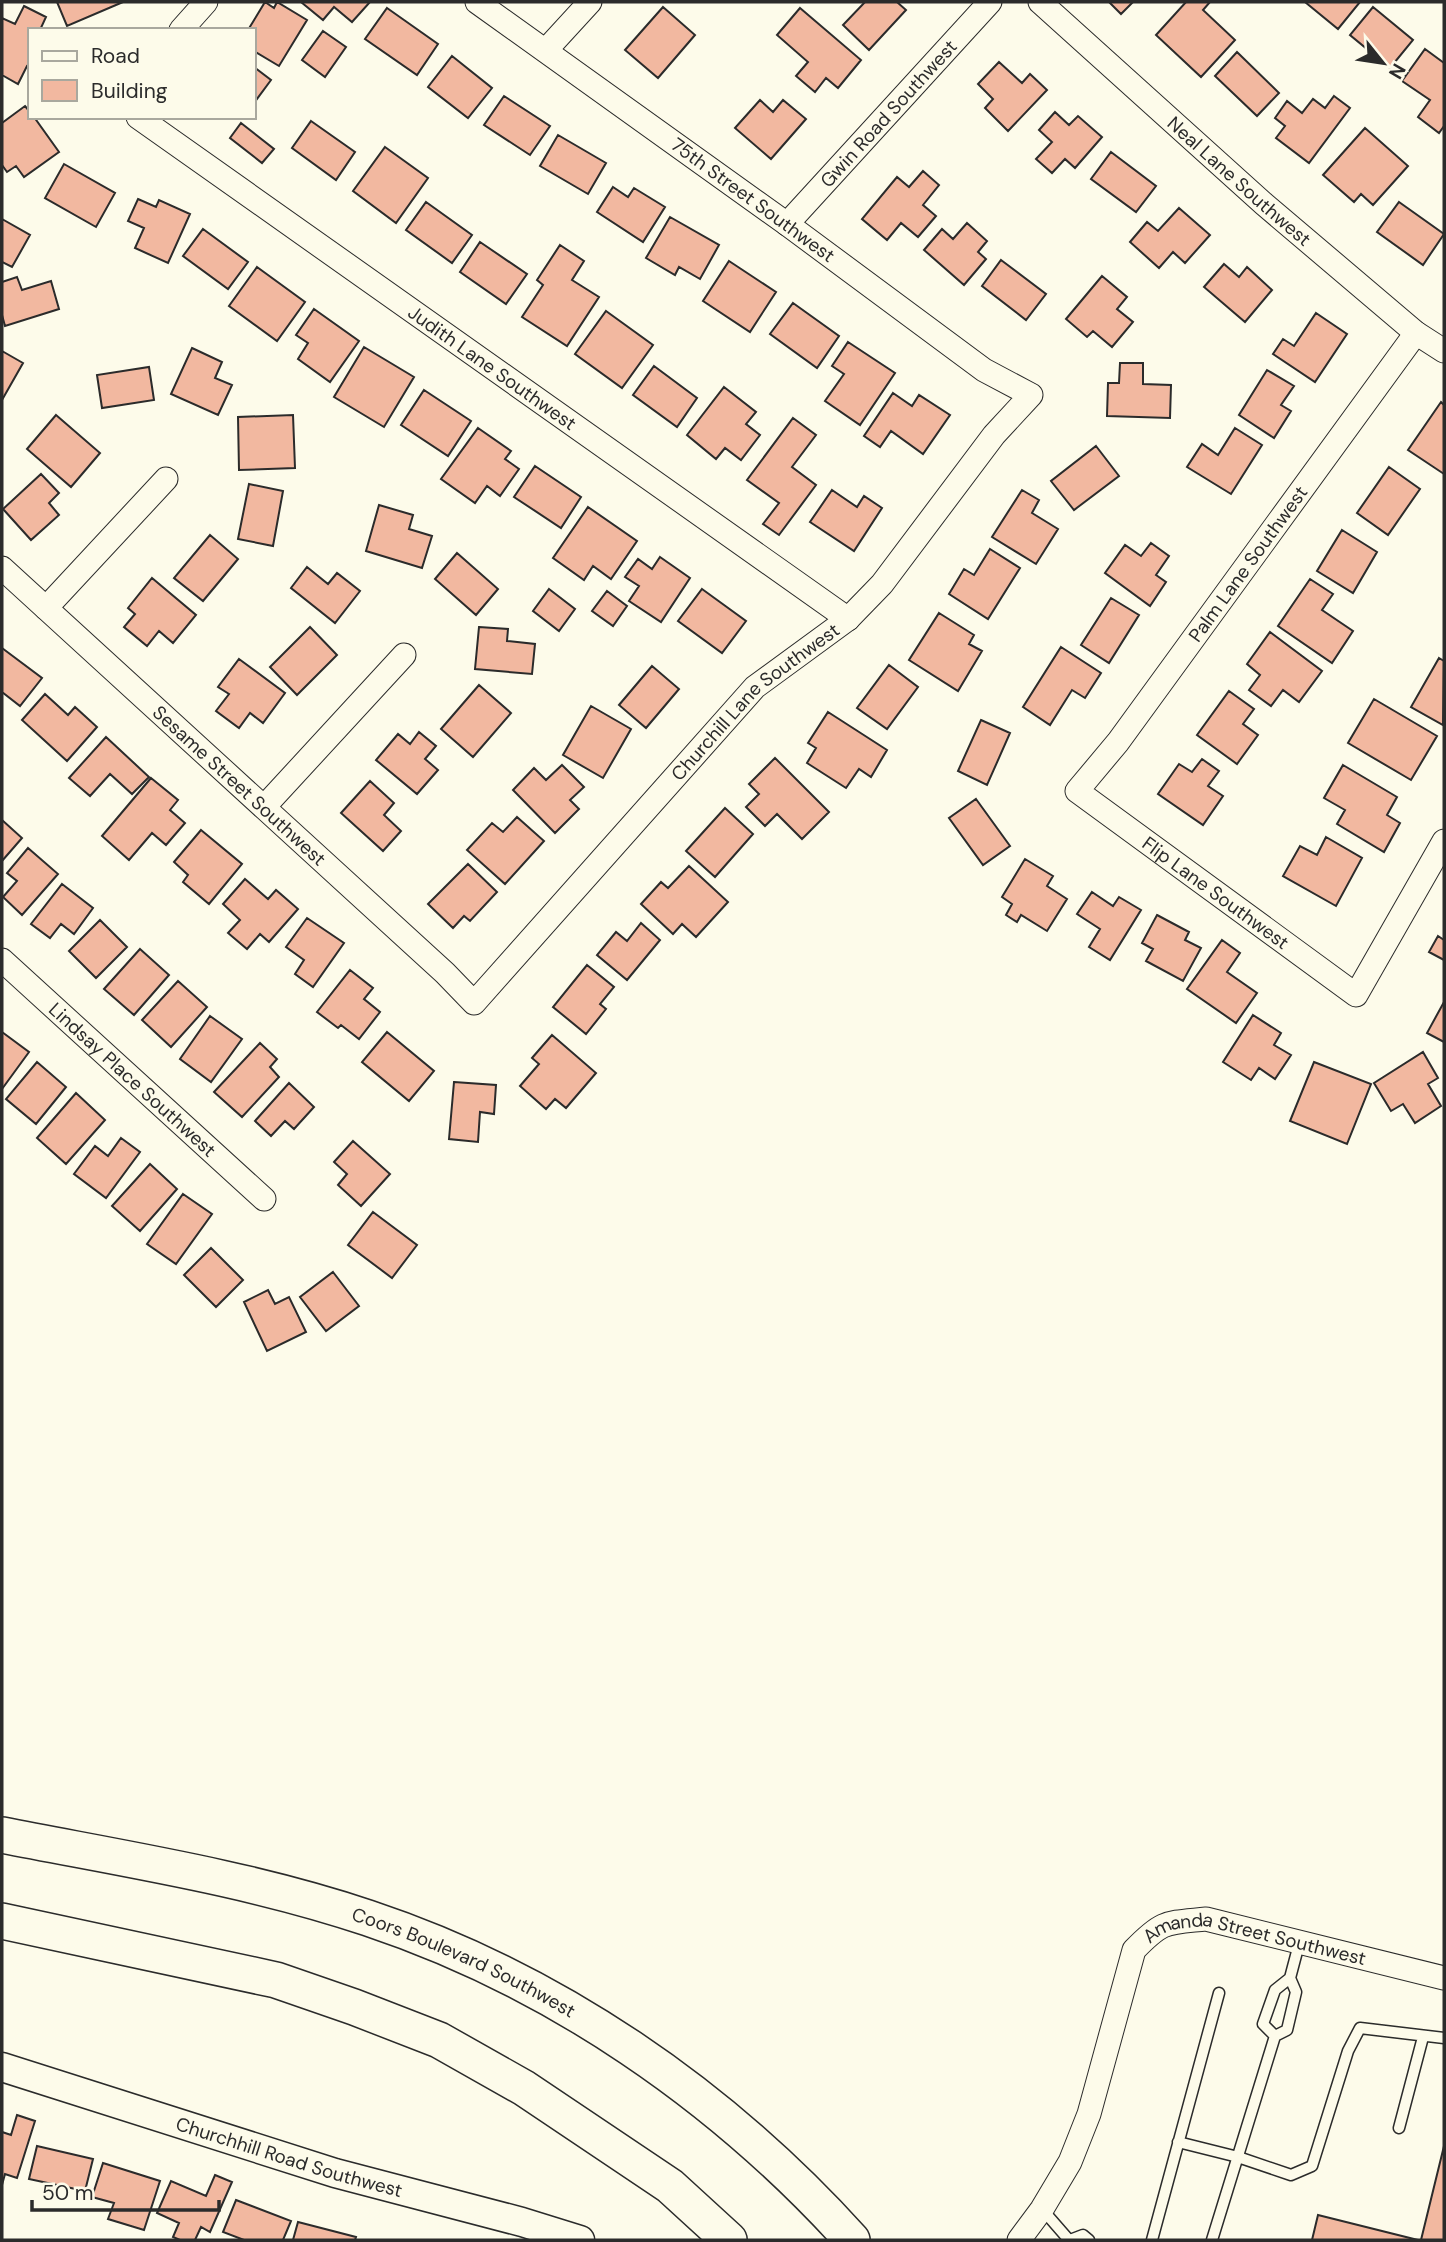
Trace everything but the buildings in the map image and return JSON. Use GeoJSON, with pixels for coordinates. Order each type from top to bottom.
{"type":"FeatureCollection","features":[{"type":"Feature","properties":{"kind":"main road","name":"Coors Boulevard Southwest"},"geometry":{"type":"LineString","coordinates":[[2,1835],[283,1892],[369,1918],[515,1980],[648,2059],[710,2105],[770,2156],[852,2240]]}},
{"type":"Feature","properties":{"kind":"main road"},"geometry":{"type":"LineString","coordinates":[[2,1921],[276,1980],[439,2040],[524,2088],[670,2186],[729,2240]]}},
{"type":"Feature","properties":{"kind":"street"},"geometry":{"type":"LineString","coordinates":[[183,28],[206,2]]}},
{"type":"Feature","properties":{"kind":"street","name":"75th Street Southwest"},"geometry":{"type":"LineString","coordinates":[[477,2],[984,370],[1031,395]]}},
{"type":"Feature","properties":{"kind":"street"},"geometry":{"type":"LineString","coordinates":[[546,50],[590,2]]}},
{"type":"Feature","properties":{"kind":"street","name":"Gwin Road Southwest"},"geometry":{"type":"LineString","coordinates":[[787,225],[990,2]]}},
{"type":"Feature","properties":{"kind":"street","name":"Neal Lane Southwest"},"geometry":{"type":"LineString","coordinates":[[1040,2],[1264,204],[1416,333],[1444,351]]}},
{"type":"Feature","properties":{"kind":"street","name":"Judith Lane Southwest"},"geometry":{"type":"LineString","coordinates":[[141,119],[848,619]]}},
{"type":"Feature","properties":{"kind":"street","name":"Palm Lane Southwest"},"geometry":{"type":"LineString","coordinates":[[1077,791],[1118,743],[1416,333]]}},
{"type":"Feature","properties":{"kind":"street","name":"Churchill Lane Southwest"},"geometry":{"type":"LineString","coordinates":[[474,1003],[755,687],[848,619],[882,584],[994,435],[1031,395]]}},
{"type":"Feature","properties":{"kind":"street"},"geometry":{"type":"LineString","coordinates":[[46,608],[166,479]]}},
{"type":"Feature","properties":{"kind":"street","name":"Sesame Street Southwest"},"geometry":{"type":"LineString","coordinates":[[2,568],[445,973],[474,1003]]}},
{"type":"Feature","properties":{"kind":"street"},"geometry":{"type":"LineString","coordinates":[[264,807],[404,655]]}},
{"type":"Feature","properties":{"kind":"street","name":"Flip Lane Southwest"},"geometry":{"type":"LineString","coordinates":[[1077,791],[1356,995],[1444,841]]}},
{"type":"Feature","properties":{"kind":"street","name":"Lindsay Place Southwest"},"geometry":{"type":"LineString","coordinates":[[2,960],[264,1199]]}},
{"type":"Feature","properties":{"kind":"street","name":"Amanda Street Southwest"},"geometry":{"type":"LineString","coordinates":[[1020,2240],[1042,2210],[1070,2162],[1089,2114],[1134,1950],[1150,1933],[1166,1923],[1206,1919],[1444,1978]]}},
{"type":"Feature","properties":{"kind":"street","name":"Churchhill Road Southwest"},"geometry":{"type":"LineString","coordinates":[[2,2067],[335,2173],[580,2240]]}},
{"type":"Feature","properties":{"kind":"lane"},"geometry":{"type":"LineString","coordinates":[[1275,2036],[1263,2024],[1275,1990],[1290,1978],[1299,1944]]}},
{"type":"Feature","properties":{"kind":"lane"},"geometry":{"type":"LineString","coordinates":[[1212,2240],[1275,2036],[1287,2030],[1296,1992],[1290,1978]]}},
{"type":"Feature","properties":{"kind":"lane"},"geometry":{"type":"LineString","coordinates":[[1152,2240],[1219,1993]]}},
{"type":"Feature","properties":{"kind":"lane"},"geometry":{"type":"LineString","coordinates":[[1178,2142],[1238,2157],[1291,2175],[1312,2166],[1348,2051],[1360,2028],[1423,2038],[1444,2038]]}},
{"type":"Feature","properties":{"kind":"lane"},"geometry":{"type":"LineString","coordinates":[[1399,2129],[1423,2038]]}},
{"type":"Feature","properties":{"kind":"lane"},"geometry":{"type":"LineString","coordinates":[[1042,2210],[1070,2240],[1083,2235],[1088,2240]]}}]}
